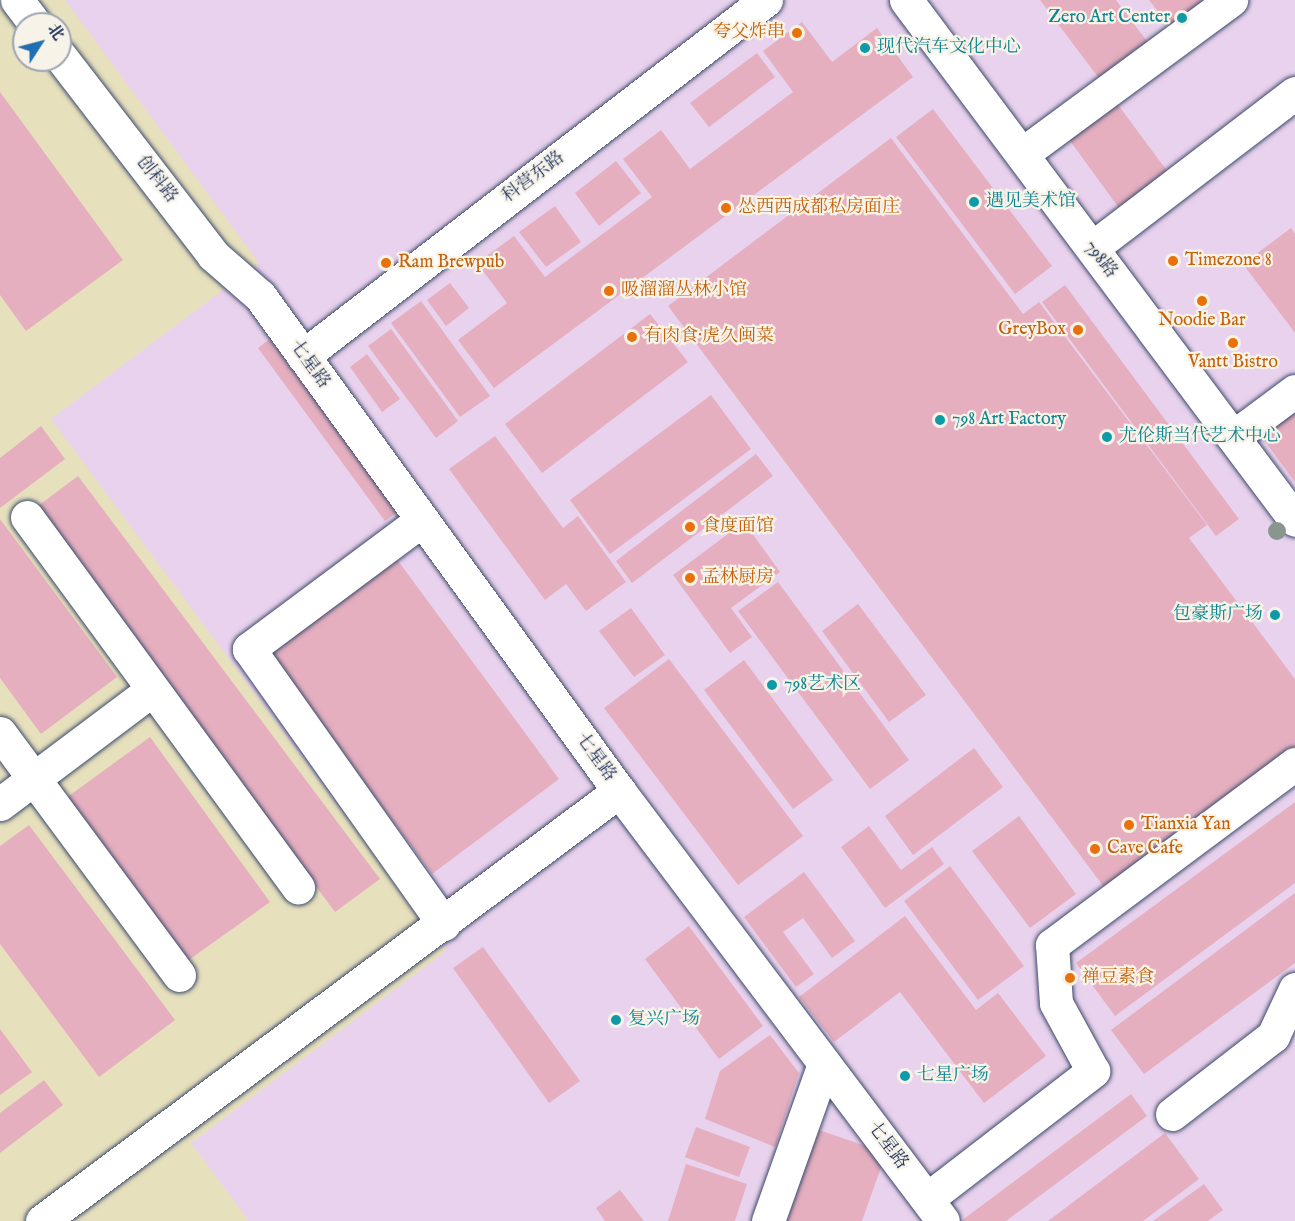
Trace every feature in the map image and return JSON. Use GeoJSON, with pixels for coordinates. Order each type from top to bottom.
{"type":"FeatureCollection","features":[{"type":"Feature","properties":{"kind":"street","name":"科营东路"},"geometry":{"type":"LineString","coordinates":[[303,356],[766,0]]}},
{"type":"Feature","properties":{"kind":"street","name":"798路"},"geometry":{"type":"LineString","coordinates":[[906,0],[1295,520]]}},
{"type":"Feature","properties":{"kind":"street"},"geometry":{"type":"LineString","coordinates":[[1022,154],[1231,0]]}},
{"type":"Feature","properties":{"kind":"street","name":"创科路"},"geometry":{"type":"LineString","coordinates":[[72,72],[213,255],[260,296]]}},
{"type":"Feature","properties":{"kind":"street"},"geometry":{"type":"LineString","coordinates":[[1092,248],[1295,93]]}},
{"type":"Feature","properties":{"kind":"street","name":"七星路"},"geometry":{"type":"LineString","coordinates":[[260,296],[303,356],[414,526],[611,797],[824,1064],[936,1211]]}},
{"type":"Feature","properties":{"kind":"street"},"geometry":{"type":"LineString","coordinates":[[1233,437],[1295,391]]}},
{"type":"Feature","properties":{"kind":"street"},"geometry":{"type":"LineString","coordinates":[[27,517],[298,887]]}},
{"type":"Feature","properties":{"kind":"street"},"geometry":{"type":"LineString","coordinates":[[414,526],[249,649],[444,924]]}},
{"type":"Feature","properties":{"kind":"street"},"geometry":{"type":"LineString","coordinates":[[0,804],[153,690]]}},
{"type":"Feature","properties":{"kind":"street"},"geometry":{"type":"LineString","coordinates":[[0,733],[179,975]]}},
{"type":"Feature","properties":{"kind":"street"},"geometry":{"type":"LineString","coordinates":[[936,1211],[1093,1071],[1056,1003],[1052,945],[1295,764]]}},
{"type":"Feature","properties":{"kind":"street"},"geometry":{"type":"LineString","coordinates":[[42,1221],[444,924],[611,797]]}},
{"type":"Feature","properties":{"kind":"street"},"geometry":{"type":"LineString","coordinates":[[1172,1114],[1273,1036],[1295,989]]}},
{"type":"Feature","properties":{"kind":"street"},"geometry":{"type":"LineString","coordinates":[[768,1221],[824,1064]]}},
{"type":"Feature","properties":{"kind":"shaded area","name":"798艺术区"},"geometry":{"type":"Polygon","coordinates":[[[65,0],[1295,0],[1295,1221],[249,1221],[191,1143],[446,951],[51,419],[259,263],[65,0]]]}},
{"type":"Feature","properties":{"kind":"building"},"geometry":{"type":"Polygon","coordinates":[[[1040,0],[1116,0],[1149,44],[1101,81],[1040,0]]]}},
{"type":"Feature","properties":{"kind":"building","name":"Zero Art Center"},"geometry":{"type":"Polygon","coordinates":[[[1149,0],[1224,0],[1177,36],[1149,0]]]}},
{"type":"Feature","properties":{"kind":"building"},"geometry":{"type":"Polygon","coordinates":[[[802,22],[832,62],[877,28],[913,77],[494,388],[458,340],[507,303],[477,263],[514,236],[545,277],[652,197],[623,159],[661,130],[690,169],[793,92],[763,51],[802,22]]]}},
{"type":"Feature","properties":{"kind":"building"},"geometry":{"type":"Polygon","coordinates":[[[757,53],[775,77],[709,127],[690,103],[757,53]]]}},
{"type":"Feature","properties":{"kind":"building"},"geometry":{"type":"Polygon","coordinates":[[[0,92],[123,260],[26,331],[0,295],[0,92]]]}},
{"type":"Feature","properties":{"kind":"building"},"geometry":{"type":"Polygon","coordinates":[[[1116,102],[1173,179],[1124,215],[1068,138],[1116,102]]]}},
{"type":"Feature","properties":{"kind":"building","name":"遇见美术馆"},"geometry":{"type":"Polygon","coordinates":[[[933,109],[1052,266],[1015,294],[896,137],[933,109]]]}},
{"type":"Feature","properties":{"kind":"building","name":"798 Art Factory"},"geometry":{"type":"Polygon","coordinates":[[[891,138],[1023,314],[1039,302],[1207,525],[1189,538],[1295,679],[1295,756],[1110,895],[668,306],[891,138]]]}},
{"type":"Feature","properties":{"kind":"building"},"geometry":{"type":"Polygon","coordinates":[[[616,161],[641,193],[599,226],[575,193],[616,161]]]}},
{"type":"Feature","properties":{"kind":"building"},"geometry":{"type":"Polygon","coordinates":[[[555,206],[581,242],[546,267],[519,232],[555,206]]]}},
{"type":"Feature","properties":{"kind":"building"},"geometry":{"type":"Polygon","coordinates":[[[1291,228],[1295,234],[1295,333],[1243,264],[1291,228]]]}},
{"type":"Feature","properties":{"kind":"building"},"geometry":{"type":"Polygon","coordinates":[[[450,283],[469,308],[446,326],[427,300],[450,283]]]}},
{"type":"Feature","properties":{"kind":"building"},"geometry":{"type":"Polygon","coordinates":[[[1065,285],[1239,519],[1216,536],[1042,302],[1065,285]]]}},
{"type":"Feature","properties":{"kind":"building"},"geometry":{"type":"Polygon","coordinates":[[[421,301],[490,396],[460,417],[391,323],[421,301]]]}},
{"type":"Feature","properties":{"kind":"building"},"geometry":{"type":"Polygon","coordinates":[[[650,314],[688,362],[542,473],[505,424],[650,314]]]}},
{"type":"Feature","properties":{"kind":"building"},"geometry":{"type":"Polygon","coordinates":[[[391,329],[458,421],[436,438],[368,346],[391,329]]]}},
{"type":"Feature","properties":{"kind":"building"},"geometry":{"type":"Polygon","coordinates":[[[274,336],[400,510],[385,521],[258,348],[274,336]]]}},
{"type":"Feature","properties":{"kind":"building"},"geometry":{"type":"Polygon","coordinates":[[[367,354],[400,399],[382,412],[350,367],[367,354]]]}},
{"type":"Feature","properties":{"kind":"building"},"geometry":{"type":"Polygon","coordinates":[[[711,395],[751,449],[610,554],[570,500],[711,395]]]}},
{"type":"Feature","properties":{"kind":"building"},"geometry":{"type":"Polygon","coordinates":[[[1295,400],[1295,482],[1264,440],[1278,430],[1270,419],[1295,400]]]}},
{"type":"Feature","properties":{"kind":"building"},"geometry":{"type":"Polygon","coordinates":[[[41,426],[65,459],[0,508],[0,458],[41,426]]]}},
{"type":"Feature","properties":{"kind":"building"},"geometry":{"type":"Polygon","coordinates":[[[495,436],[563,528],[578,516],[626,582],[586,611],[566,584],[545,600],[449,469],[495,436]]]}},
{"type":"Feature","properties":{"kind":"building"},"geometry":{"type":"Polygon","coordinates":[[[756,454],[773,476],[632,583],[616,561],[756,454]]]}},
{"type":"Feature","properties":{"kind":"building"},"geometry":{"type":"Polygon","coordinates":[[[78,476],[380,879],[335,912],[34,509],[78,476]]]}},
{"type":"Feature","properties":{"kind":"building"},"geometry":{"type":"Polygon","coordinates":[[[0,519],[117,677],[41,734],[0,678],[0,519]]]}},
{"type":"Feature","properties":{"kind":"building"},"geometry":{"type":"Polygon","coordinates":[[[744,522],[780,572],[731,608],[752,637],[730,653],[673,575],[744,522]]]}},
{"type":"Feature","properties":{"kind":"building"},"geometry":{"type":"Polygon","coordinates":[[[393,554],[559,779],[432,874],[265,649],[393,554]]]}},
{"type":"Feature","properties":{"kind":"building"},"geometry":{"type":"Polygon","coordinates":[[[778,582],[909,760],[870,789],[738,611],[778,582]]]}},
{"type":"Feature","properties":{"kind":"building"},"geometry":{"type":"Polygon","coordinates":[[[858,604],[926,695],[889,722],[822,631],[858,604]]]}},
{"type":"Feature","properties":{"kind":"building"},"geometry":{"type":"Polygon","coordinates":[[[631,608],[665,655],[634,677],[599,631],[631,608]]]}},
{"type":"Feature","properties":{"kind":"building"},"geometry":{"type":"Polygon","coordinates":[[[669,659],[803,836],[738,885],[604,708],[669,659]]]}},
{"type":"Feature","properties":{"kind":"building"},"geometry":{"type":"Polygon","coordinates":[[[744,660],[833,780],[793,809],[704,690],[744,660]]]}},
{"type":"Feature","properties":{"kind":"building"},"geometry":{"type":"Polygon","coordinates":[[[150,737],[270,902],[186,962],[66,798],[150,737]]]}},
{"type":"Feature","properties":{"kind":"building"},"geometry":{"type":"Polygon","coordinates":[[[974,748],[1003,787],[913,855],[885,816],[974,748]]]}},
{"type":"Feature","properties":{"kind":"building"},"geometry":{"type":"Polygon","coordinates":[[[1295,802],[1295,883],[1115,1016],[1076,963],[1295,802]]]}},
{"type":"Feature","properties":{"kind":"building"},"geometry":{"type":"Polygon","coordinates":[[[1019,816],[1076,894],[1030,928],[972,851],[1019,816]]]}},
{"type":"Feature","properties":{"kind":"building"},"geometry":{"type":"Polygon","coordinates":[[[29,825],[175,1020],[99,1077],[0,944],[0,846],[29,825]]]}},
{"type":"Feature","properties":{"kind":"building"},"geometry":{"type":"Polygon","coordinates":[[[869,826],[901,870],[932,847],[944,864],[885,908],[841,847],[869,826]]]}},
{"type":"Feature","properties":{"kind":"building"},"geometry":{"type":"Polygon","coordinates":[[[950,866],[1024,966],[978,1000],[904,901],[950,866]]]}},
{"type":"Feature","properties":{"kind":"building"},"geometry":{"type":"Polygon","coordinates":[[[804,872],[855,941],[832,958],[803,918],[783,932],[814,974],[796,987],[744,917],[804,872]]]}},
{"type":"Feature","properties":{"kind":"building"},"geometry":{"type":"Polygon","coordinates":[[[1295,893],[1295,963],[1144,1074],[1111,1030],[1295,893]]]}},
{"type":"Feature","properties":{"kind":"building"},"geometry":{"type":"Polygon","coordinates":[[[905,916],[976,1010],[998,993],[1046,1056],[984,1103],[900,992],[834,1042],[799,997],[905,916]]]}},
{"type":"Feature","properties":{"kind":"building"},"geometry":{"type":"Polygon","coordinates":[[[689,926],[763,1026],[719,1059],[645,959],[689,926]]]}},
{"type":"Feature","properties":{"kind":"building"},"geometry":{"type":"Polygon","coordinates":[[[483,947],[580,1081],[549,1103],[453,968],[483,947]]]}},
{"type":"Feature","properties":{"kind":"building"},"geometry":{"type":"Polygon","coordinates":[[[0,1029],[32,1072],[0,1095],[0,1029]]]}},
{"type":"Feature","properties":{"kind":"building"},"geometry":{"type":"Polygon","coordinates":[[[770,1035],[799,1073],[775,1147],[705,1119],[720,1071],[770,1035]]]}},
{"type":"Feature","properties":{"kind":"building"},"geometry":{"type":"Polygon","coordinates":[[[44,1080],[63,1105],[0,1153],[0,1113],[44,1080]]]}},
{"type":"Feature","properties":{"kind":"building"},"geometry":{"type":"Polygon","coordinates":[[[1131,1094],[1147,1116],[1006,1221],[961,1221],[1131,1094]]]}},
{"type":"Feature","properties":{"kind":"building"},"geometry":{"type":"Polygon","coordinates":[[[696,1127],[750,1147],[739,1177],[685,1157],[696,1127]]]}},
{"type":"Feature","properties":{"kind":"building"},"geometry":{"type":"Polygon","coordinates":[[[810,1127],[886,1153],[862,1221],[778,1221],[810,1127]]]}},
{"type":"Feature","properties":{"kind":"building"},"geometry":{"type":"Polygon","coordinates":[[[1165,1133],[1199,1179],[1143,1221],[1048,1221],[1165,1133]]]}},
{"type":"Feature","properties":{"kind":"building"},"geometry":{"type":"Polygon","coordinates":[[[686,1164],[747,1184],[735,1221],[668,1221],[686,1164]]]}},
{"type":"Feature","properties":{"kind":"building"},"geometry":{"type":"Polygon","coordinates":[[[1204,1184],[1223,1210],[1208,1221],[1153,1221],[1204,1184]]]}},
{"type":"Feature","properties":{"kind":"building"},"geometry":{"type":"Polygon","coordinates":[[[620,1190],[644,1221],[605,1221],[596,1208],[620,1190]]]}},
{"type":"Feature","properties":{"kind":"place","name":"Zero Art Center"},"geometry":{"type":"Point","coordinates":[1182,18]}},
{"type":"Feature","properties":{"kind":"place","name":"夸父炸串"},"geometry":{"type":"Point","coordinates":[797,33]}},
{"type":"Feature","properties":{"kind":"place","name":"现代汽车文化中心"},"geometry":{"type":"Point","coordinates":[865,48]}},
{"type":"Feature","properties":{"kind":"place","name":"遇见美术馆"},"geometry":{"type":"Point","coordinates":[974,202]}},
{"type":"Feature","properties":{"kind":"place","name":"怂西西成都私房面庄"},"geometry":{"type":"Point","coordinates":[726,208]}},
{"type":"Feature","properties":{"kind":"place","name":"Timezone 8"},"geometry":{"type":"Point","coordinates":[1173,261]}},
{"type":"Feature","properties":{"kind":"place","name":"Ram Brewpub"},"geometry":{"type":"Point","coordinates":[386,263]}},
{"type":"Feature","properties":{"kind":"place","name":"吸溜溜丛林小馆"},"geometry":{"type":"Point","coordinates":[609,291]}},
{"type":"Feature","properties":{"kind":"place","name":"Noodie Bar"},"geometry":{"type":"Point","coordinates":[1202,301]}},
{"type":"Feature","properties":{"kind":"place","name":"GreyBox"},"geometry":{"type":"Point","coordinates":[1078,330]}},
{"type":"Feature","properties":{"kind":"place","name":"有肉食·虎久闽菜"},"geometry":{"type":"Point","coordinates":[632,337]}},
{"type":"Feature","properties":{"kind":"place","name":"Vantt Bistro"},"geometry":{"type":"Point","coordinates":[1233,343]}},
{"type":"Feature","properties":{"kind":"place","name":"798 Art Factory"},"geometry":{"type":"Point","coordinates":[940,420]}},
{"type":"Feature","properties":{"kind":"place","name":"尤伦斯当代艺术中心"},"geometry":{"type":"Point","coordinates":[1107,437]}},
{"type":"Feature","properties":{"kind":"place","name":"食度面馆"},"geometry":{"type":"Point","coordinates":[690,527]}},
{"type":"Feature","properties":{"kind":"place","name":"孟林厨房"},"geometry":{"type":"Point","coordinates":[690,578]}},
{"type":"Feature","properties":{"kind":"place","name":"包豪斯广场"},"geometry":{"type":"Point","coordinates":[1275,615]}},
{"type":"Feature","properties":{"kind":"place","name":"798艺术区"},"geometry":{"type":"Point","coordinates":[772,685]}},
{"type":"Feature","properties":{"kind":"place","name":"Tianxia Yan"},"geometry":{"type":"Point","coordinates":[1129,825]}},
{"type":"Feature","properties":{"kind":"place","name":"Cave Cafe"},"geometry":{"type":"Point","coordinates":[1095,849]}},
{"type":"Feature","properties":{"kind":"place","name":"禅豆素食"},"geometry":{"type":"Point","coordinates":[1070,978]}},
{"type":"Feature","properties":{"kind":"place","name":"复兴广场"},"geometry":{"type":"Point","coordinates":[616,1020]}},
{"type":"Feature","properties":{"kind":"place","name":"七星广场"},"geometry":{"type":"Point","coordinates":[905,1076]}}]}
